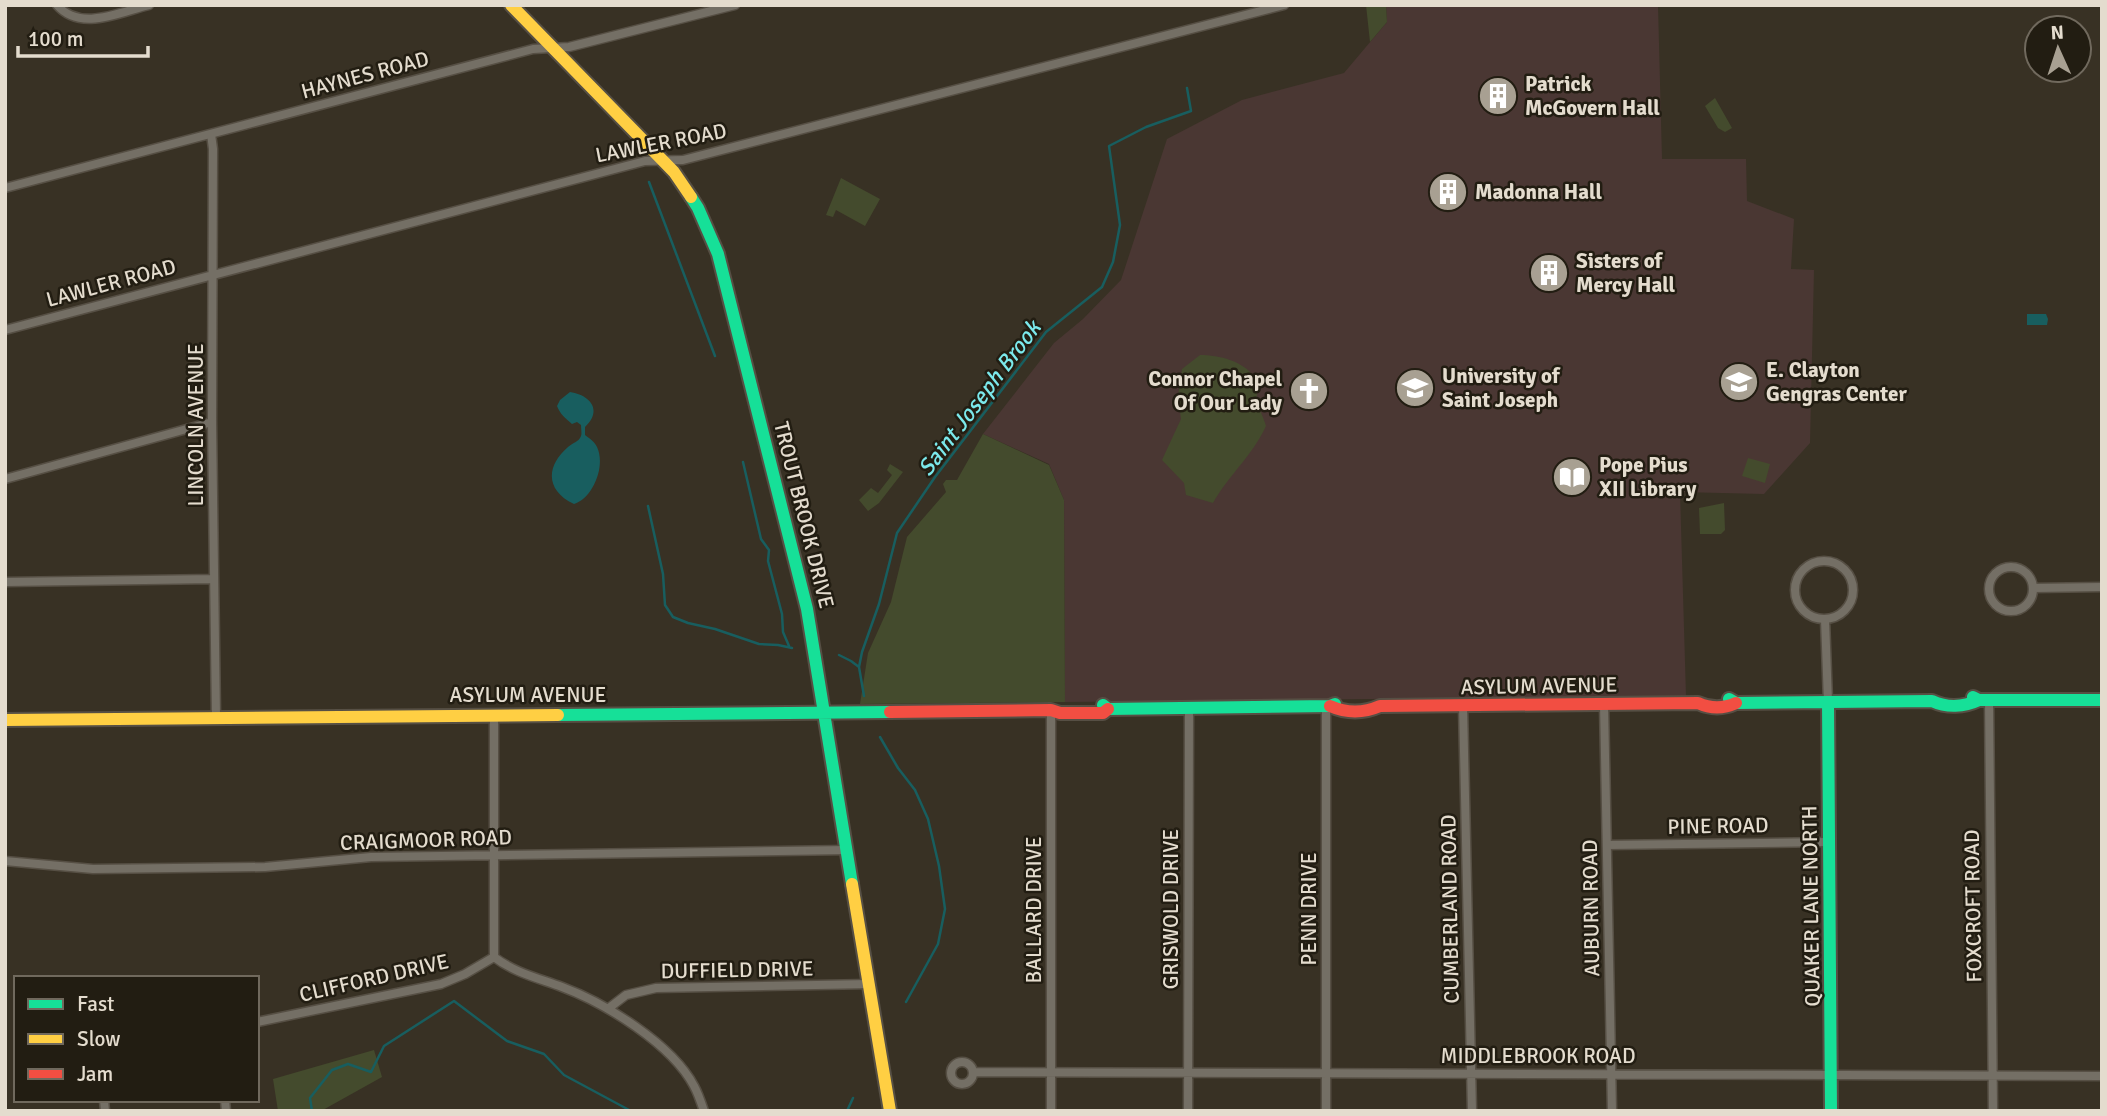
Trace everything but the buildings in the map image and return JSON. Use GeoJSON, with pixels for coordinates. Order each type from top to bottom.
{"type":"FeatureCollection","features":[{"type":"Feature","properties":{"kind":"main road","name":"TROUT BROOK DRIVE"},"geometry":{"type":"LineString","coordinates":[[511,5],[674,172],[698,208],[718,254],[807,609],[890,1111]]}},
{"type":"Feature","properties":{"kind":"main road","name":"ASYLUM AVENUE"},"geometry":{"type":"LineString","coordinates":[[5,720],[1051,710],[1060,706],[1102,705],[1108,709],[1189,708],[1328,706],[1337,703],[1373,702],[1380,706],[1463,706],[1698,703],[1704,699],[1730,699],[1736,703],[1933,701],[1937,697],[1972,697],[1984,700],[2102,700]]}},
{"type":"Feature","properties":{"kind":"main road","name":"QUAKER LANE NORTH"},"geometry":{"type":"LineString","coordinates":[[1828,702],[1831,1111]]}},
{"type":"Feature","properties":{"kind":"street"},"geometry":{"type":"LineString","coordinates":[[57,5],[71,16],[89,19],[149,5]]}},
{"type":"Feature","properties":{"kind":"street","name":"HAYNES ROAD"},"geometry":{"type":"LineString","coordinates":[[5,188],[533,49],[569,47],[736,5]]}},
{"type":"Feature","properties":{"kind":"street","name":"LAWLER ROAD"},"geometry":{"type":"LineString","coordinates":[[5,330],[645,160],[683,160],[1284,5]]}},
{"type":"Feature","properties":{"kind":"street","name":"LINCOLN AVENUE"},"geometry":{"type":"LineString","coordinates":[[211,134],[216,717]]}},
{"type":"Feature","properties":{"kind":"street"},"geometry":{"type":"LineString","coordinates":[[5,479],[212,422]]}},
{"type":"Feature","properties":{"kind":"street"},"geometry":{"type":"LineString","coordinates":[[1826,561],[1837,564],[1846,571],[1852,580],[1853,592],[1851,601],[1843,612],[1825,619],[1816,618],[1805,611],[1799,605],[1796,592],[1798,578],[1805,569],[1814,563],[1826,561]]}},
{"type":"Feature","properties":{"kind":"street"},"geometry":{"type":"LineString","coordinates":[[2010,567],[2026,572],[2033,588],[2032,597],[2018,610],[2009,611],[1996,606],[1990,598],[1990,581],[2001,569],[2010,567]]}},
{"type":"Feature","properties":{"kind":"street"},"geometry":{"type":"LineString","coordinates":[[5,582],[214,579]]}},
{"type":"Feature","properties":{"kind":"street"},"geometry":{"type":"LineString","coordinates":[[2033,588],[2102,587]]}},
{"type":"Feature","properties":{"kind":"street"},"geometry":{"type":"LineString","coordinates":[[1825,619],[1828,702]]}},
{"type":"Feature","properties":{"kind":"street","name":"FOXCROFT ROAD"},"geometry":{"type":"LineString","coordinates":[[1984,700],[1993,1111]]}},
{"type":"Feature","properties":{"kind":"street","name":"AUBURN ROAD"},"geometry":{"type":"LineString","coordinates":[[1604,704],[1612,1111]]}},
{"type":"Feature","properties":{"kind":"street","name":"PENN DRIVE"},"geometry":{"type":"LineString","coordinates":[[1326,1111],[1328,706]]}},
{"type":"Feature","properties":{"kind":"street","name":"CUMBERLAND ROAD"},"geometry":{"type":"LineString","coordinates":[[1463,706],[1472,1111]]}},
{"type":"Feature","properties":{"kind":"street","name":"GRISWOLD DRIVE"},"geometry":{"type":"LineString","coordinates":[[1188,1111],[1189,708]]}},
{"type":"Feature","properties":{"kind":"street","name":"BALLARD DRIVE"},"geometry":{"type":"LineString","coordinates":[[1051,710],[1051,1111]]}},
{"type":"Feature","properties":{"kind":"street"},"geometry":{"type":"LineString","coordinates":[[494,714],[494,957],[517,972],[564,988],[609,1008],[674,1060],[694,1086],[704,1111]]}},
{"type":"Feature","properties":{"kind":"street","name":"PINE ROAD"},"geometry":{"type":"LineString","coordinates":[[1607,845],[1829,842]]}},
{"type":"Feature","properties":{"kind":"street","name":"CRAIGMOOR ROAD"},"geometry":{"type":"LineString","coordinates":[[5,862],[93,869],[265,867],[371,857],[848,850]]}},
{"type":"Feature","properties":{"kind":"street","name":"CLIFFORD DRIVE"},"geometry":{"type":"LineString","coordinates":[[259,1022],[441,984],[494,957]]}},
{"type":"Feature","properties":{"kind":"street","name":"DUFFIELD DRIVE"},"geometry":{"type":"LineString","coordinates":[[609,1008],[626,995],[656,988],[870,984]]}},
{"type":"Feature","properties":{"kind":"street","name":"MIDDLEBROOK ROAD"},"geometry":{"type":"LineString","coordinates":[[974,1072],[2102,1076]]}},
{"type":"Feature","properties":{"kind":"shaded area","name":"University of Saint Joseph"},"geometry":{"type":"Polygon","coordinates":[[[1386,5],[1658,5],[1662,159],[1746,159],[1747,201],[1794,219],[1791,269],[1814,270],[1810,443],[1764,494],[1680,492],[1686,696],[1065,702],[1064,500],[1049,464],[983,434],[1054,343],[1083,319],[1121,280],[1167,139],[1242,100],[1344,73],[1387,22],[1386,5]]]}},
{"type":"Feature","properties":{"kind":"green space"},"geometry":{"type":"Polygon","coordinates":[[[1366,5],[1386,5],[1387,22],[1370,42],[1366,5]]]}},
{"type":"Feature","properties":{"kind":"green space"},"geometry":{"type":"Polygon","coordinates":[[[1715,98],[1732,128],[1725,132],[1718,128],[1705,106],[1715,98]]]}},
{"type":"Feature","properties":{"kind":"green space"},"geometry":{"type":"Polygon","coordinates":[[[841,178],[880,199],[865,226],[836,210],[833,217],[826,215],[841,178]]]}},
{"type":"Feature","properties":{"kind":"green space"},"geometry":{"type":"Polygon","coordinates":[[[1200,355],[1230,360],[1250,372],[1257,383],[1258,403],[1266,426],[1213,503],[1186,495],[1184,483],[1162,460],[1181,419],[1178,396],[1182,369],[1200,355]]]}},
{"type":"Feature","properties":{"kind":"green space"},"geometry":{"type":"Polygon","coordinates":[[[983,434],[1049,465],[1064,500],[1065,702],[860,704],[868,653],[891,602],[907,537],[946,492],[943,484],[946,480],[957,480],[983,434]]]}},
{"type":"Feature","properties":{"kind":"green space"},"geometry":{"type":"Polygon","coordinates":[[[1748,458],[1770,464],[1765,483],[1742,476],[1748,458]]]}},
{"type":"Feature","properties":{"kind":"green space"},"geometry":{"type":"Polygon","coordinates":[[[890,464],[903,472],[879,503],[868,511],[859,500],[871,488],[878,493],[892,475],[887,470],[890,464]]]}},
{"type":"Feature","properties":{"kind":"green space"},"geometry":{"type":"Polygon","coordinates":[[[1724,503],[1725,530],[1721,534],[1700,534],[1699,508],[1724,503]]]}},
{"type":"Feature","properties":{"kind":"green space"},"geometry":{"type":"Polygon","coordinates":[[[374,1050],[382,1077],[321,1111],[278,1111],[273,1079],[374,1050]]]}},
{"type":"Feature","properties":{"kind":"water"},"geometry":{"type":"Polygon","coordinates":[[[2027,314],[2046,314],[2047,325],[2027,325],[2027,314]]]}},
{"type":"Feature","properties":{"kind":"water"},"geometry":{"type":"Polygon","coordinates":[[[570,392],[583,396],[592,404],[593,415],[585,427],[585,435],[596,445],[600,463],[592,488],[581,501],[574,504],[558,492],[552,477],[561,454],[579,440],[581,435],[581,425],[577,422],[572,424],[557,406],[570,392]]]}},
{"type":"Feature","properties":{"kind":"waterway","name":"Saint Joseph Brook"},"geometry":{"type":"LineString","coordinates":[[864,696],[859,667],[862,652],[879,604],[897,533],[935,477],[1046,332],[1102,287],[1113,262],[1120,225],[1109,146],[1146,127],[1191,111],[1187,88]]}},
{"type":"Feature","properties":{"kind":"waterway"},"geometry":{"type":"LineString","coordinates":[[649,182],[715,356]]}},
{"type":"Feature","properties":{"kind":"waterway"},"geometry":{"type":"LineString","coordinates":[[743,462],[761,539],[769,550],[768,561],[782,614],[783,632],[789,646]]}},
{"type":"Feature","properties":{"kind":"waterway"},"geometry":{"type":"LineString","coordinates":[[648,506],[663,574],[665,605],[673,617],[759,644],[792,648]]}},
{"type":"Feature","properties":{"kind":"waterway"},"geometry":{"type":"LineString","coordinates":[[839,655],[859,667]]}},
{"type":"Feature","properties":{"kind":"waterway"},"geometry":{"type":"LineString","coordinates":[[880,737],[915,790],[928,819],[945,909],[938,944],[906,1002]]}},
{"type":"Feature","properties":{"kind":"waterway"},"geometry":{"type":"LineString","coordinates":[[312,1111],[310,1098],[332,1070],[348,1064],[371,1072],[384,1046],[454,1001],[507,1041],[544,1054],[564,1075],[631,1111]]}},
{"type":"Feature","properties":{"kind":"waterway"},"geometry":{"type":"LineString","coordinates":[[847,1111],[853,1098]]}},
{"type":"Feature","properties":{"kind":"traffic: fast"},"geometry":{"type":"LineString","coordinates":[[691,197],[718,254],[807,609],[852,884]]}},
{"type":"Feature","properties":{"kind":"traffic: fast"},"geometry":{"type":"LineString","coordinates":[[1973,697],[1979,700],[2102,700]]}},
{"type":"Feature","properties":{"kind":"traffic: fast"},"geometry":{"type":"LineString","coordinates":[[1729,699],[1736,703],[1932,701],[1956,706],[1979,700]]}},
{"type":"Feature","properties":{"kind":"traffic: fast"},"geometry":{"type":"LineString","coordinates":[[1828,702],[1831,1111]]}},
{"type":"Feature","properties":{"kind":"traffic: fast"},"geometry":{"type":"LineString","coordinates":[[1103,705],[1108,709],[1335,704]]}},
{"type":"Feature","properties":{"kind":"traffic: fast"},"geometry":{"type":"LineString","coordinates":[[558,715],[890,712]]}},
{"type":"Feature","properties":{"kind":"traffic: slow"},"geometry":{"type":"LineString","coordinates":[[511,5],[674,172],[691,197]]}},
{"type":"Feature","properties":{"kind":"traffic: slow"},"geometry":{"type":"LineString","coordinates":[[5,720],[558,715]]}},
{"type":"Feature","properties":{"kind":"traffic: slow"},"geometry":{"type":"LineString","coordinates":[[852,884],[890,1111]]}},
{"type":"Feature","properties":{"kind":"traffic: jam"},"geometry":{"type":"LineString","coordinates":[[1330,706],[1355,711],[1380,706],[1698,703],[1717,708],[1736,703]]}},
{"type":"Feature","properties":{"kind":"traffic: jam"},"geometry":{"type":"LineString","coordinates":[[890,712],[1051,710],[1060,713],[1103,713],[1108,709]]}},
{"type":"Feature","properties":{"kind":"place","name":"Patrick McGovern Hall"},"geometry":{"type":"Point","coordinates":[1498,96]}},
{"type":"Feature","properties":{"kind":"place","name":"Madonna Hall"},"geometry":{"type":"Point","coordinates":[1448,192]}},
{"type":"Feature","properties":{"kind":"place","name":"Sisters of Mercy Hall"},"geometry":{"type":"Point","coordinates":[1549,273]}},
{"type":"Feature","properties":{"kind":"place","name":"E. Clayton Gengras Center"},"geometry":{"type":"Point","coordinates":[1739,382]}},
{"type":"Feature","properties":{"kind":"place","name":"University of Saint Joseph"},"geometry":{"type":"Point","coordinates":[1415,388]}},
{"type":"Feature","properties":{"kind":"place","name":"Connor Chapel Of Our Lady"},"geometry":{"type":"Point","coordinates":[1309,391]}},
{"type":"Feature","properties":{"kind":"place","name":"Pope Pius XII Library"},"geometry":{"type":"Point","coordinates":[1572,477]}}]}
